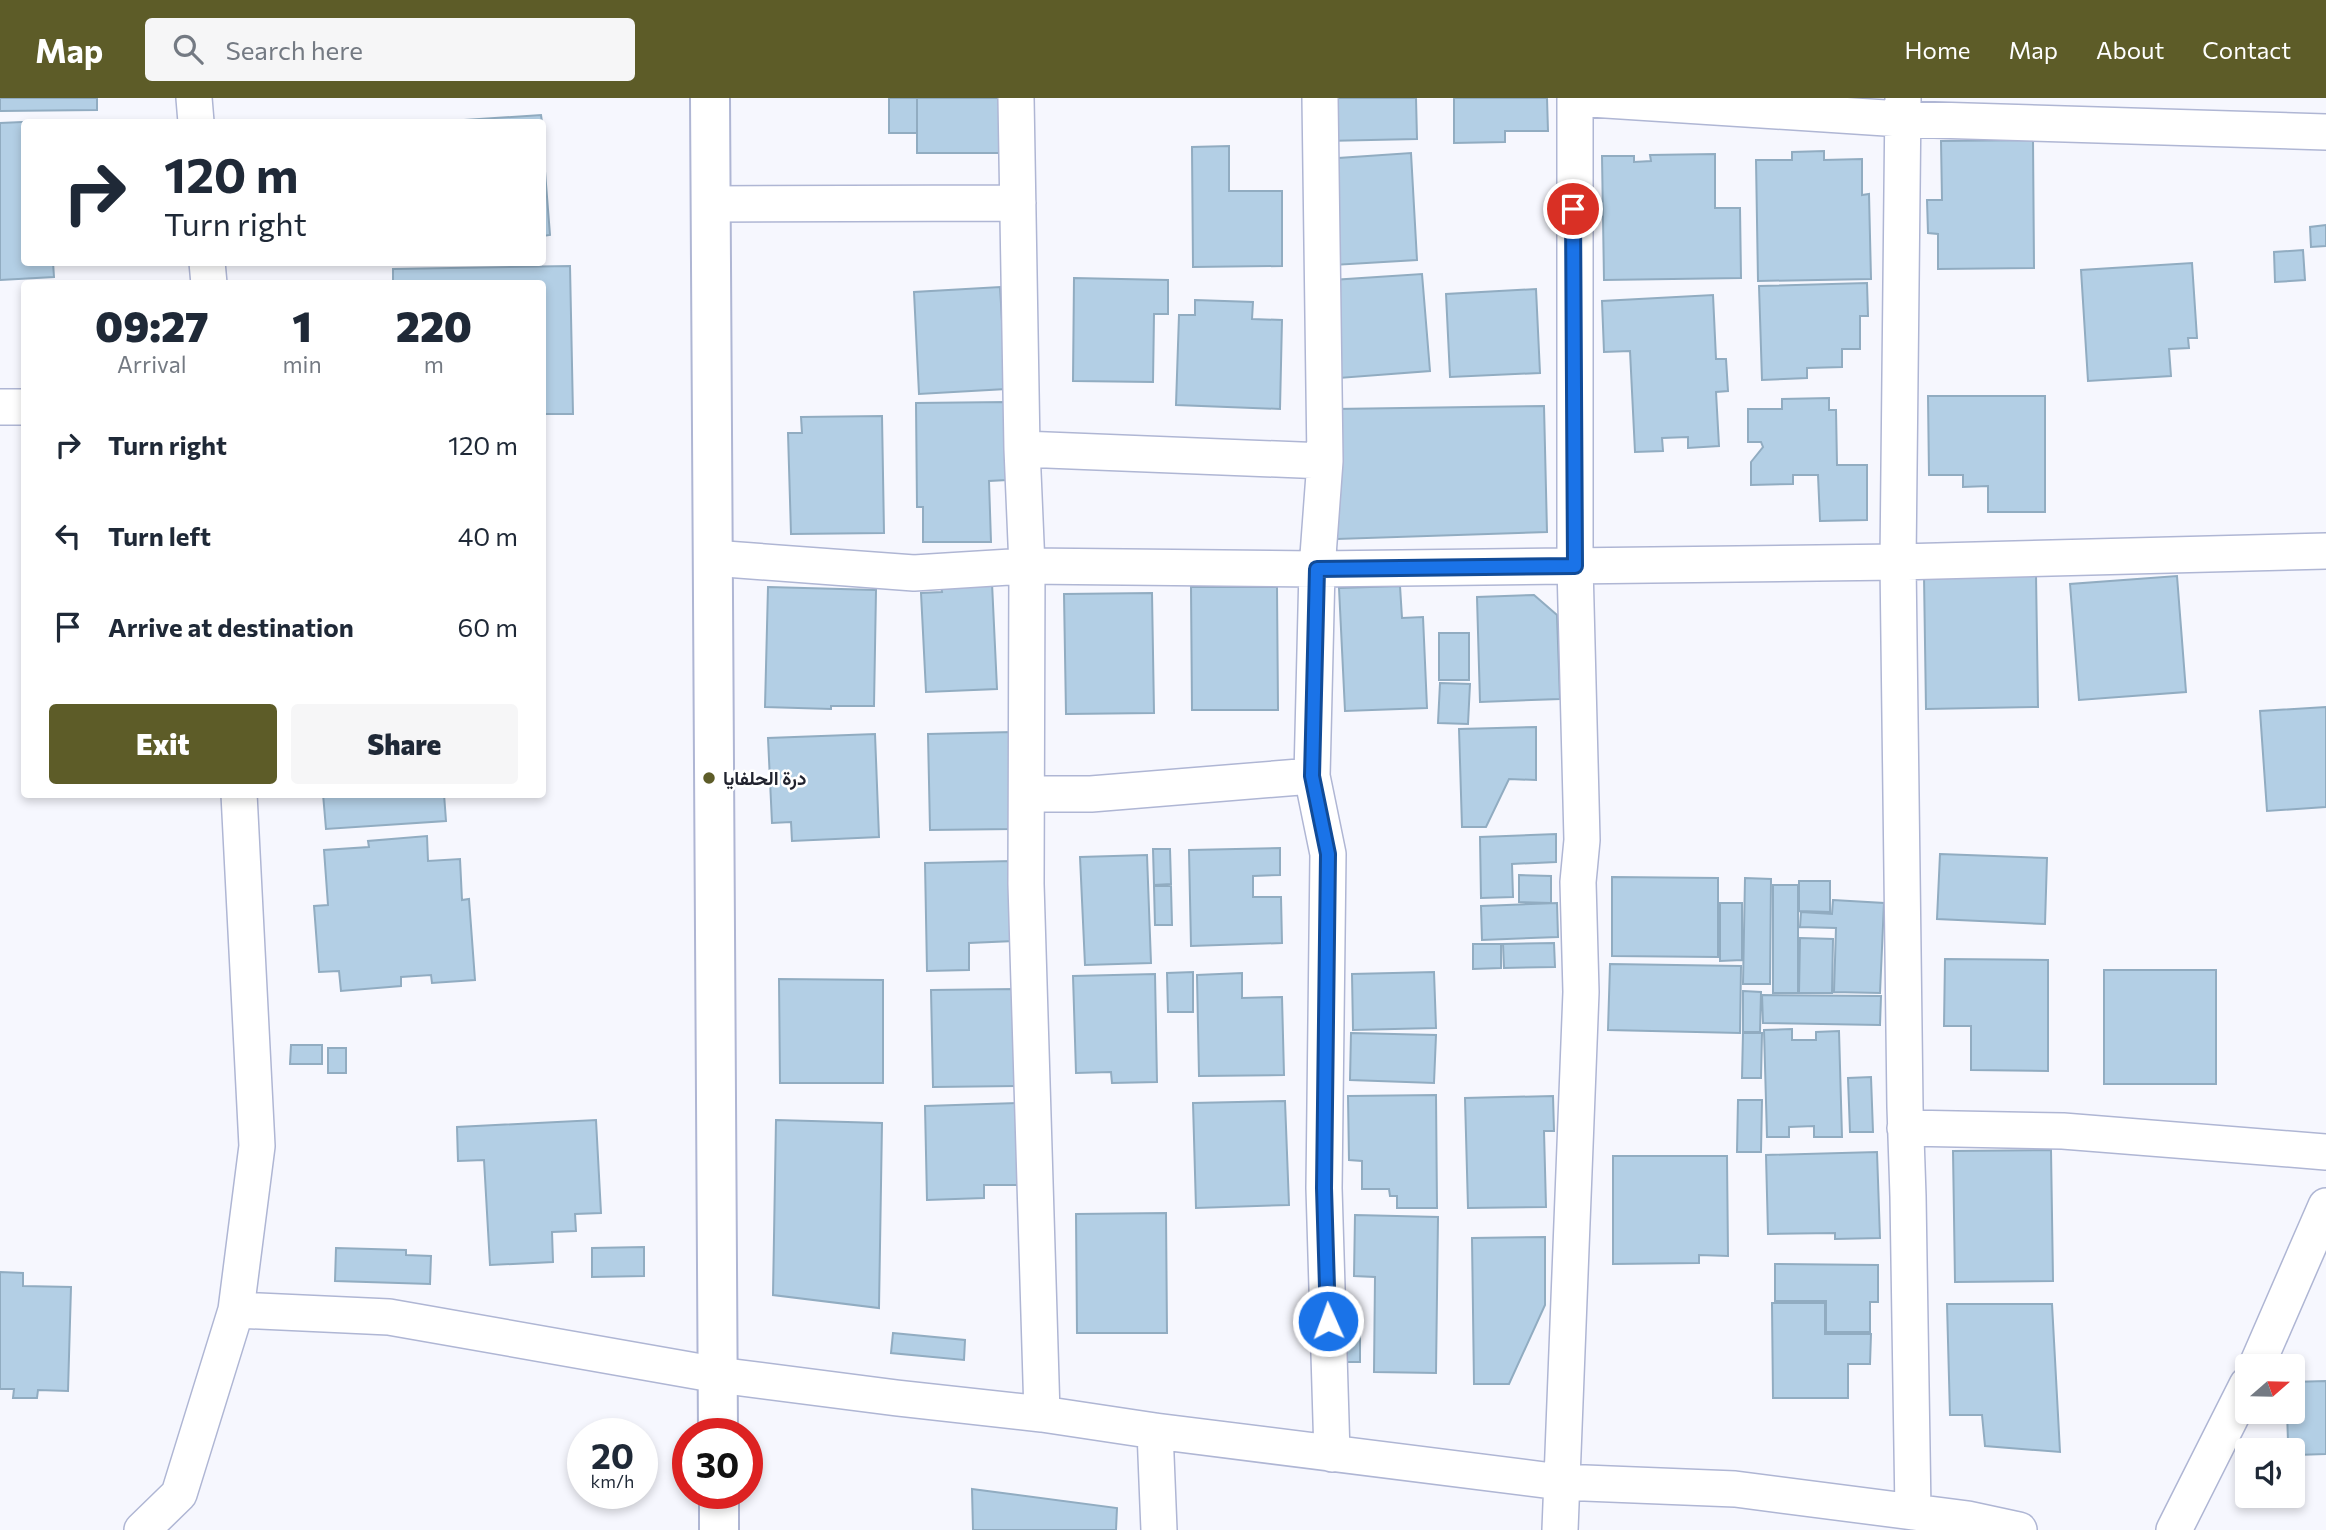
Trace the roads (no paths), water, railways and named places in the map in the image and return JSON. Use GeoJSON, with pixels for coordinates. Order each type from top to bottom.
{"type":"FeatureCollection","features":[{"type":"Feature","properties":{"kind":"street"},"geometry":{"type":"LineString","coordinates":[[194,98],[196,119]]}},
{"type":"Feature","properties":{"kind":"street"},"geometry":{"type":"LineString","coordinates":[[710,98],[718,1418]]}},
{"type":"Feature","properties":{"kind":"street"},"geometry":{"type":"LineString","coordinates":[[1016,98],[1022,449],[1027,566],[1026,884],[1042,1414]]}},
{"type":"Feature","properties":{"kind":"street"},"geometry":{"type":"LineString","coordinates":[[1320,98],[1325,461],[1317,569],[1312,776],[1328,854],[1324,1188],[1332,1454]]}},
{"type":"Feature","properties":{"kind":"street"},"geometry":{"type":"LineString","coordinates":[[1560,1530],[1581,992],[1578,881],[1582,840],[1575,566],[1575,98],[1902,109],[2231,113],[2326,132]]}},
{"type":"Feature","properties":{"kind":"street"},"geometry":{"type":"LineString","coordinates":[[1902,109],[1898,562],[1913,1512]]}},
{"type":"Feature","properties":{"kind":"street"},"geometry":{"type":"LineString","coordinates":[[710,204],[1018,203]]}},
{"type":"Feature","properties":{"kind":"street"},"geometry":{"type":"LineString","coordinates":[[0,407],[21,407]]}},
{"type":"Feature","properties":{"kind":"street"},"geometry":{"type":"LineString","coordinates":[[1022,449],[1325,461]]}},
{"type":"Feature","properties":{"kind":"street"},"geometry":{"type":"LineString","coordinates":[[712,558],[914,573],[1027,566],[1317,569],[1898,562],[2326,551]]}},
{"type":"Feature","properties":{"kind":"street"},"geometry":{"type":"LineString","coordinates":[[1027,794],[1091,794],[1312,776]]}},
{"type":"Feature","properties":{"kind":"street"},"geometry":{"type":"LineString","coordinates":[[142,1530],[179,1494],[236,1310],[257,1146],[239,798]]}},
{"type":"Feature","properties":{"kind":"street"},"geometry":{"type":"LineString","coordinates":[[1905,1128],[2063,1130],[2326,1152]]}},
{"type":"Feature","properties":{"kind":"street"},"geometry":{"type":"LineString","coordinates":[[2262,1354],[2326,1206]]}},
{"type":"Feature","properties":{"kind":"street"},"geometry":{"type":"LineString","coordinates":[[236,1310],[389,1317],[718,1375],[885,1397],[1042,1414],[1155,1431],[1560,1482],[1735,1489],[1913,1512],[1968,1525],[2019,1530]]}},
{"type":"Feature","properties":{"kind":"street"},"geometry":{"type":"LineString","coordinates":[[2174,1530],[2235,1409]]}},
{"type":"Feature","properties":{"kind":"street"},"geometry":{"type":"LineString","coordinates":[[1155,1431],[1158,1530]]}},
{"type":"Feature","properties":{"kind":"street"},"geometry":{"type":"LineString","coordinates":[[719,1509],[719,1530]]}},
{"type":"Feature","properties":{"kind":"place","name":"درة الحلفايا"},"geometry":{"type":"Point","coordinates":[709,778]}}]}
